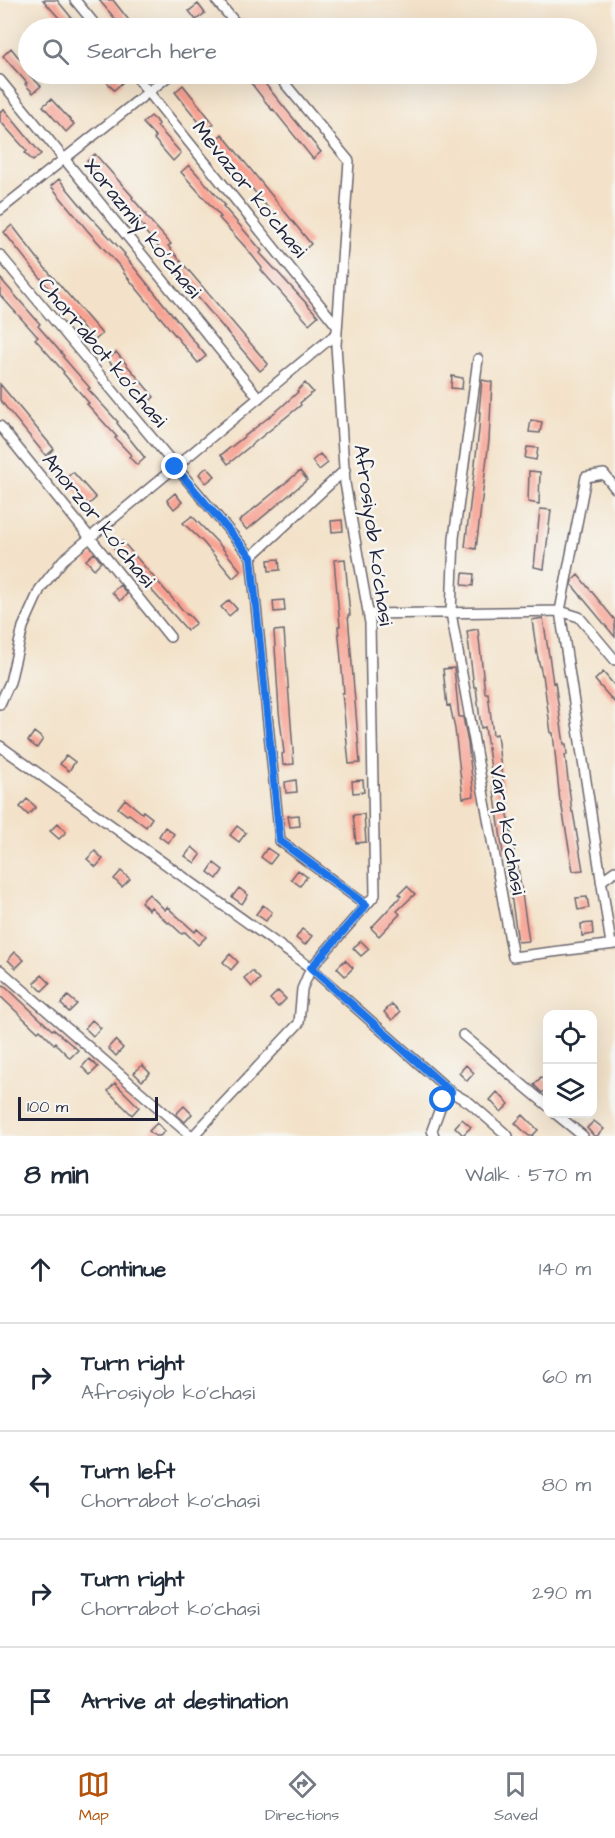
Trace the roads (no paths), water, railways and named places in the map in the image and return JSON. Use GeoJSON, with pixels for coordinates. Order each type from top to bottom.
{"type":"FeatureCollection","features":[{"type":"Feature","properties":{"kind":"street"},"geometry":{"type":"LineString","coordinates":[[75,0],[90,18]]}},
{"type":"Feature","properties":{"kind":"street"},"geometry":{"type":"LineString","coordinates":[[216,0],[231,18]]}},
{"type":"Feature","properties":{"kind":"street","name":"Xorazmiy ko'chasi"},"geometry":{"type":"LineString","coordinates":[[0,80],[259,398]]}},
{"type":"Feature","properties":{"kind":"street","name":"Mevazor ko'chasi"},"geometry":{"type":"LineString","coordinates":[[143,84],[337,330]]}},
{"type":"Feature","properties":{"kind":"street"},"geometry":{"type":"LineString","coordinates":[[0,210],[158,84]]}},
{"type":"Feature","properties":{"kind":"street","name":"Afrosiyob ko'chasi"},"geometry":{"type":"LineString","coordinates":[[285,84],[349,161],[336,345],[345,483],[370,635],[375,895],[311,968]]}},
{"type":"Feature","properties":{"kind":"street","name":"Chorrabot ko'chasi"},"geometry":{"type":"LineString","coordinates":[[0,255],[251,557]]}},
{"type":"Feature","properties":{"kind":"street"},"geometry":{"type":"LineString","coordinates":[[0,704],[10,682],[23,627],[40,589],[63,560],[259,398],[337,330]]}},
{"type":"Feature","properties":{"kind":"street","name":"Varq ko'chasi"},"geometry":{"type":"LineString","coordinates":[[478,359],[454,538],[451,613],[513,957],[613,944],[601,881],[560,611],[586,477],[604,474],[615,488]]}},
{"type":"Feature","properties":{"kind":"street","name":"Anorzor ko'chasi"},"geometry":{"type":"LineString","coordinates":[[0,426],[170,637]]}},
{"type":"Feature","properties":{"kind":"street"},"geometry":{"type":"LineString","coordinates":[[345,470],[251,557],[280,841],[366,905]]}},
{"type":"Feature","properties":{"kind":"street"},"geometry":{"type":"LineString","coordinates":[[368,614],[560,611],[579,617],[615,660]]}},
{"type":"Feature","properties":{"kind":"street"},"geometry":{"type":"LineString","coordinates":[[0,746],[311,968],[451,1092],[470,1103],[508,1136]]}},
{"type":"Feature","properties":{"kind":"street"},"geometry":{"type":"LineString","coordinates":[[601,881],[615,871]]}},
{"type":"Feature","properties":{"kind":"street"},"geometry":{"type":"LineString","coordinates":[[0,969],[192,1136],[299,1023],[302,989],[311,968]]}},
{"type":"Feature","properties":{"kind":"street"},"geometry":{"type":"LineString","coordinates":[[463,1035],[543,1102]]}},
{"type":"Feature","properties":{"kind":"street"},"geometry":{"type":"LineString","coordinates":[[434,1136],[432,1130],[443,1100],[451,1092]]}},
{"type":"Feature","properties":{"kind":"street"},"geometry":{"type":"LineString","coordinates":[[562,1118],[583,1136]]}}]}
